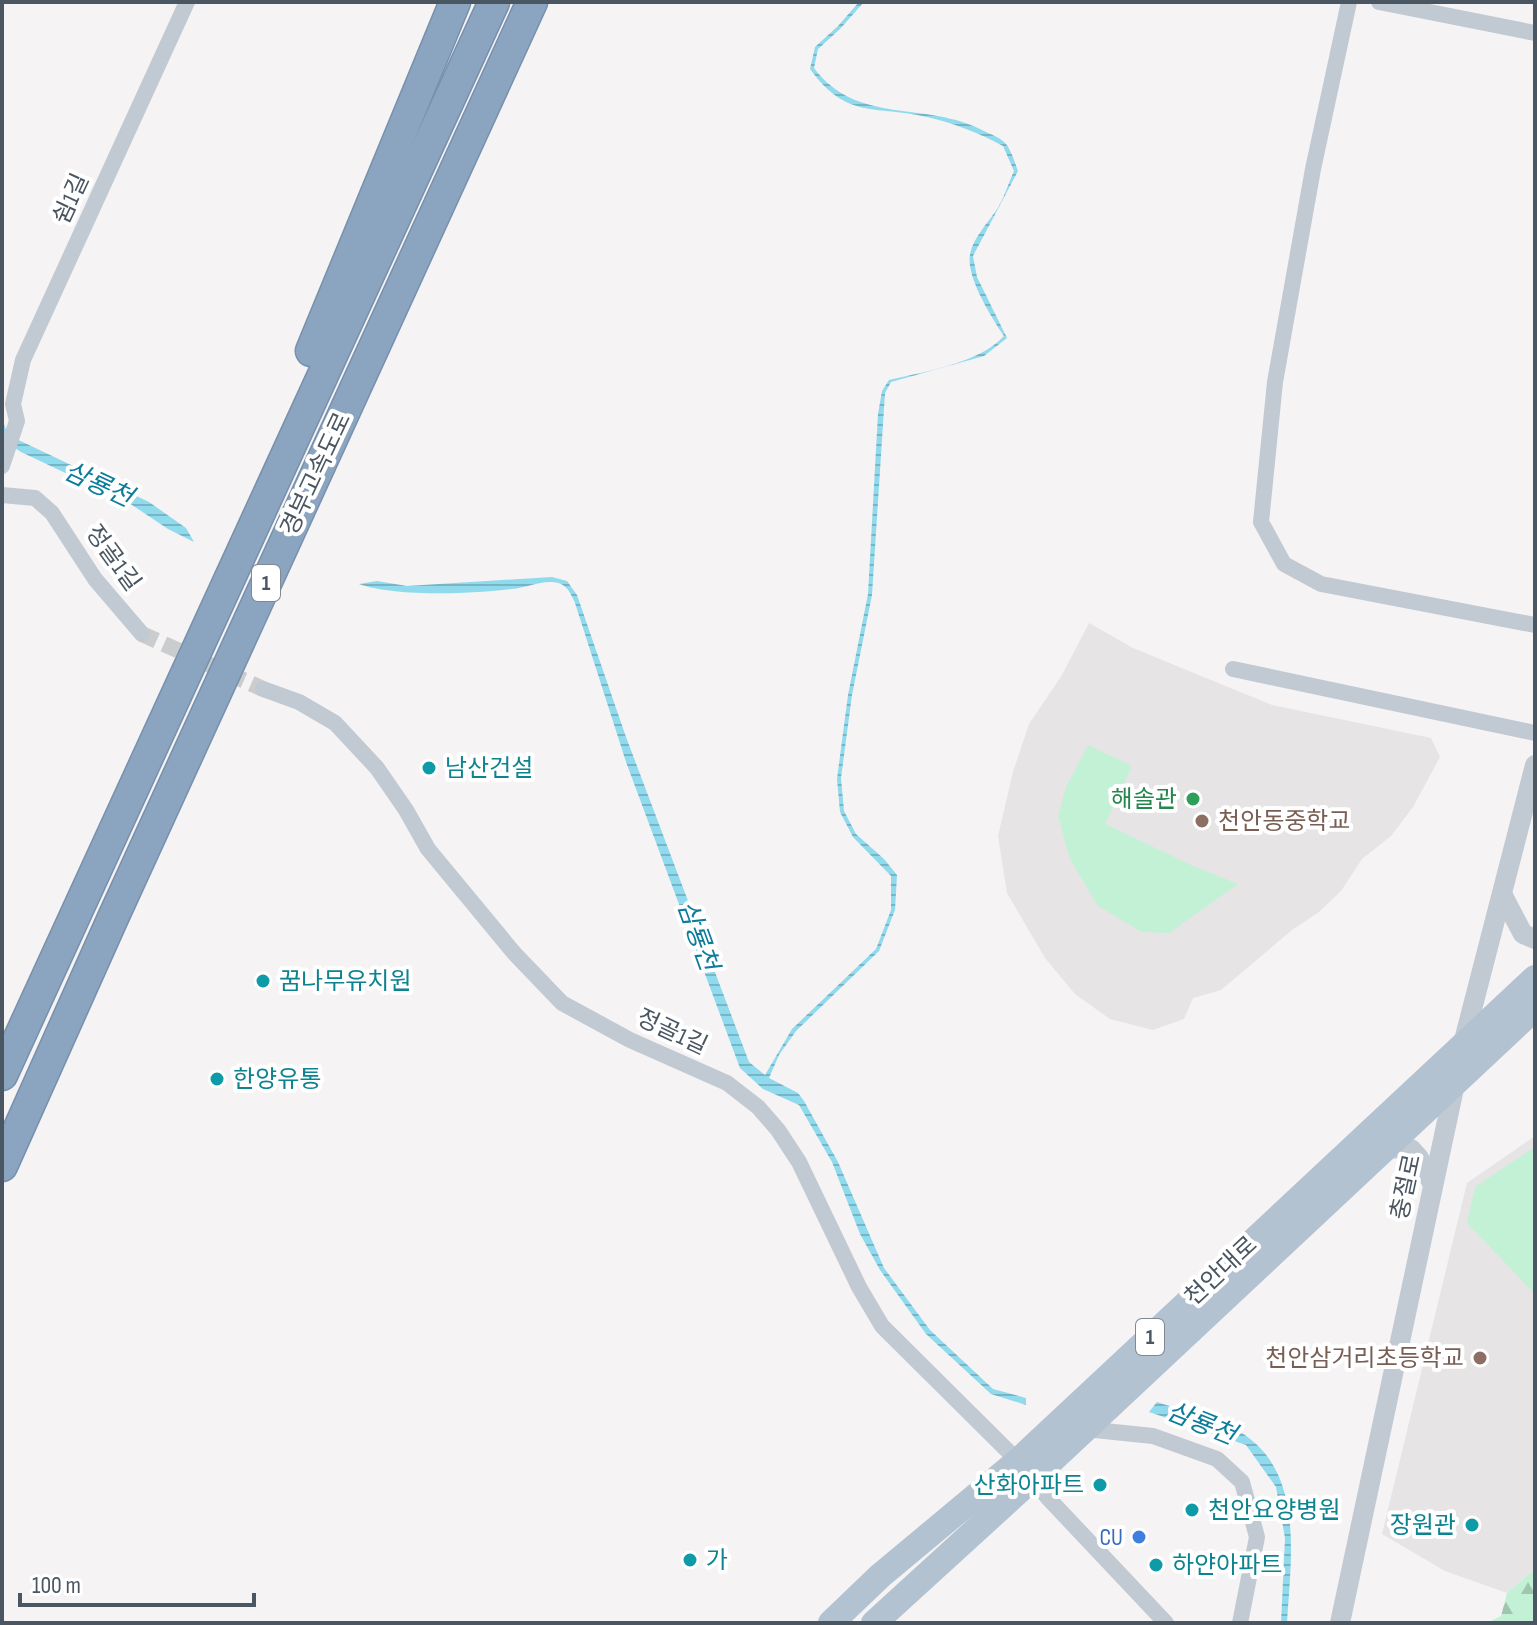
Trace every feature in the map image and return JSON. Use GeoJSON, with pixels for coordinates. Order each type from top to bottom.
{"type":"FeatureCollection","features":[{"type":"Feature","properties":{"kind":"highway"},"geometry":{"type":"LineString","coordinates":[[74,916],[455,2]]}},
{"type":"Feature","properties":{"kind":"highway","name":"경부고속도로"},"geometry":{"type":"LineString","coordinates":[[2,1075],[494,2]]}},
{"type":"Feature","properties":{"kind":"highway","name":"경부고속도로"},"geometry":{"type":"LineString","coordinates":[[2,1166],[532,2]]}},
{"type":"Feature","properties":{"kind":"main road","name":"천안대로"},"geometry":{"type":"LineString","coordinates":[[874,1623],[1026,1470],[1535,978]]}},
{"type":"Feature","properties":{"kind":"main road","name":"천안대로"},"geometry":{"type":"LineString","coordinates":[[831,1623],[880,1576],[1085,1429],[1535,1008]]}},
{"type":"Feature","properties":{"kind":"street","name":"쉼1길"},"geometry":{"type":"LineString","coordinates":[[4,460],[17,421],[13,404],[23,360],[187,2]]}},
{"type":"Feature","properties":{"kind":"street"},"geometry":{"type":"LineString","coordinates":[[1349,2],[1313,169],[1275,382],[1261,522],[1284,564],[1321,584],[1535,625]]}},
{"type":"Feature","properties":{"kind":"street"},"geometry":{"type":"LineString","coordinates":[[1379,2],[1535,33]]}},
{"type":"Feature","properties":{"kind":"street","name":"정골1길"},"geometry":{"type":"LineString","coordinates":[[2,495],[35,498],[52,513],[95,579],[142,634]]}},
{"type":"Feature","properties":{"kind":"street"},"geometry":{"type":"LineString","coordinates":[[1233,669],[1535,733]]}},
{"type":"Feature","properties":{"kind":"street","name":"정골1길"},"geometry":{"type":"LineString","coordinates":[[263,689],[299,702],[335,723],[377,768],[428,849],[514,953],[562,1003],[630,1040],[727,1083],[758,1107],[799,1162],[859,1287],[882,1326],[1026,1470]]}},
{"type":"Feature","properties":{"kind":"street","name":"충절로"},"geometry":{"type":"LineString","coordinates":[[1340,1623],[1463,1045],[1535,765]]}},
{"type":"Feature","properties":{"kind":"street"},"geometry":{"type":"LineString","coordinates":[[1502,894],[1523,934],[1535,939]]}},
{"type":"Feature","properties":{"kind":"street"},"geometry":{"type":"LineString","coordinates":[[1384,1148],[1411,1149],[1433,1185]]}},
{"type":"Feature","properties":{"kind":"street"},"geometry":{"type":"LineString","coordinates":[[1085,1429],[1153,1436],[1217,1459],[1242,1482],[1257,1537],[1240,1623]]}},
{"type":"Feature","properties":{"kind":"street"},"geometry":{"type":"LineString","coordinates":[[1026,1470],[1048,1498],[1166,1623]]}},
{"type":"Feature","properties":{"kind":"street"},"geometry":{"type":"LineString","coordinates":[[1026,1470],[1051,1492],[1175,1623]]}},
{"type":"Feature","properties":{"kind":"shaded area","name":"천안동중학교"},"geometry":{"type":"Polygon","coordinates":[[[1089,623],[1133,648],[1272,705],[1431,738],[1440,757],[1413,807],[1391,836],[1362,859],[1341,891],[1319,912],[1292,930],[1221,990],[1193,998],[1184,1019],[1153,1030],[1110,1019],[1075,994],[1045,958],[1007,893],[998,836],[1013,772],[1029,724],[1062,675],[1089,623]]]}},
{"type":"Feature","properties":{"kind":"shaded area","name":"천안삼거리초등학교"},"geometry":{"type":"Polygon","coordinates":[[[1535,1136],[1535,1569],[1507,1593],[1445,1571],[1382,1534],[1467,1183],[1535,1136]]]}},
{"type":"Feature","properties":{"kind":"green space"},"geometry":{"type":"Polygon","coordinates":[[[1088,745],[1132,766],[1105,824],[1238,884],[1169,933],[1142,932],[1098,906],[1070,859],[1058,816],[1066,787],[1088,745]]]}},
{"type":"Feature","properties":{"kind":"green space"},"geometry":{"type":"Polygon","coordinates":[[[1535,1147],[1535,1294],[1467,1223],[1475,1187],[1535,1147]]]}},
{"type":"Feature","properties":{"kind":"green space"},"geometry":{"type":"Polygon","coordinates":[[[1535,1569],[1535,1623],[1487,1623],[1501,1616],[1507,1593],[1535,1569]]]}},
{"type":"Feature","properties":{"kind":"water"},"geometry":{"type":"Polygon","coordinates":[[[859,2],[864,2],[818,49],[814,68],[831,86],[871,105],[962,122],[1001,139],[1011,152],[1018,171],[973,256],[977,277],[1007,338],[984,356],[935,370],[981,353],[1004,336],[976,286],[970,264],[972,248],[999,206],[1014,171],[1003,146],[937,119],[863,108],[850,103],[824,85],[810,69],[815,47],[859,2]]]}},
{"type":"Feature","properties":{"kind":"water","name":"삼룡천"},"geometry":{"type":"Polygon","coordinates":[[[934,370],[891,382],[885,393],[872,595],[852,695],[841,778],[844,811],[856,834],[897,875],[895,910],[879,951],[796,1031],[779,1055],[769,1078],[798,1093],[804,1101],[838,1162],[884,1268],[930,1330],[993,1389],[1026,1398],[1026,1405],[991,1394],[926,1334],[880,1270],[860,1234],[832,1162],[799,1105],[763,1089],[740,1068],[626,762],[568,589],[549,582],[496,591],[434,593],[393,591],[359,584],[377,581],[407,586],[552,577],[567,581],[577,595],[626,737],[749,1062],[765,1075],[792,1029],[876,949],[891,910],[891,876],[853,837],[840,812],[837,779],[848,695],[868,594],[878,414],[882,391],[889,380],[934,370]]]}},
{"type":"Feature","properties":{"kind":"water","name":"삼룡천"},"geometry":{"type":"Polygon","coordinates":[[[2,419],[8,435],[149,502],[186,528],[194,542],[129,503],[21,452],[4,441],[2,419]]]}},
{"type":"Feature","properties":{"kind":"water","name":"삼룡천"},"geometry":{"type":"Polygon","coordinates":[[[1157,1402],[1233,1428],[1256,1444],[1273,1465],[1289,1514],[1291,1569],[1287,1623],[1281,1623],[1285,1538],[1276,1487],[1246,1445],[1149,1412],[1157,1402]]]}},
{"type":"Feature","properties":{"kind":"tunnel"},"geometry":{"type":"LineString","coordinates":[[142,634],[263,689]]}},
{"type":"Feature","properties":{"kind":"place","name":"남산건설"},"geometry":{"type":"Point","coordinates":[429,768]}},
{"type":"Feature","properties":{"kind":"place","name":"해솔관"},"geometry":{"type":"Point","coordinates":[1193,799]}},
{"type":"Feature","properties":{"kind":"place","name":"천안동중학교"},"geometry":{"type":"Point","coordinates":[1202,821]}},
{"type":"Feature","properties":{"kind":"place","name":"꿈나무유치원"},"geometry":{"type":"Point","coordinates":[263,981]}},
{"type":"Feature","properties":{"kind":"place","name":"한양유통"},"geometry":{"type":"Point","coordinates":[217,1079]}},
{"type":"Feature","properties":{"kind":"place","name":"천안삼거리초등학교"},"geometry":{"type":"Point","coordinates":[1480,1358]}},
{"type":"Feature","properties":{"kind":"place","name":"산화아파트"},"geometry":{"type":"Point","coordinates":[1100,1485]}},
{"type":"Feature","properties":{"kind":"place","name":"천안요양병원"},"geometry":{"type":"Point","coordinates":[1192,1510]}},
{"type":"Feature","properties":{"kind":"place","name":"장원관"},"geometry":{"type":"Point","coordinates":[1472,1525]}},
{"type":"Feature","properties":{"kind":"place","name":"CU"},"geometry":{"type":"Point","coordinates":[1139,1537]}},
{"type":"Feature","properties":{"kind":"place","name":"가"},"geometry":{"type":"Point","coordinates":[690,1560]}},
{"type":"Feature","properties":{"kind":"place","name":"하얀아파트"},"geometry":{"type":"Point","coordinates":[1156,1565]}}]}
